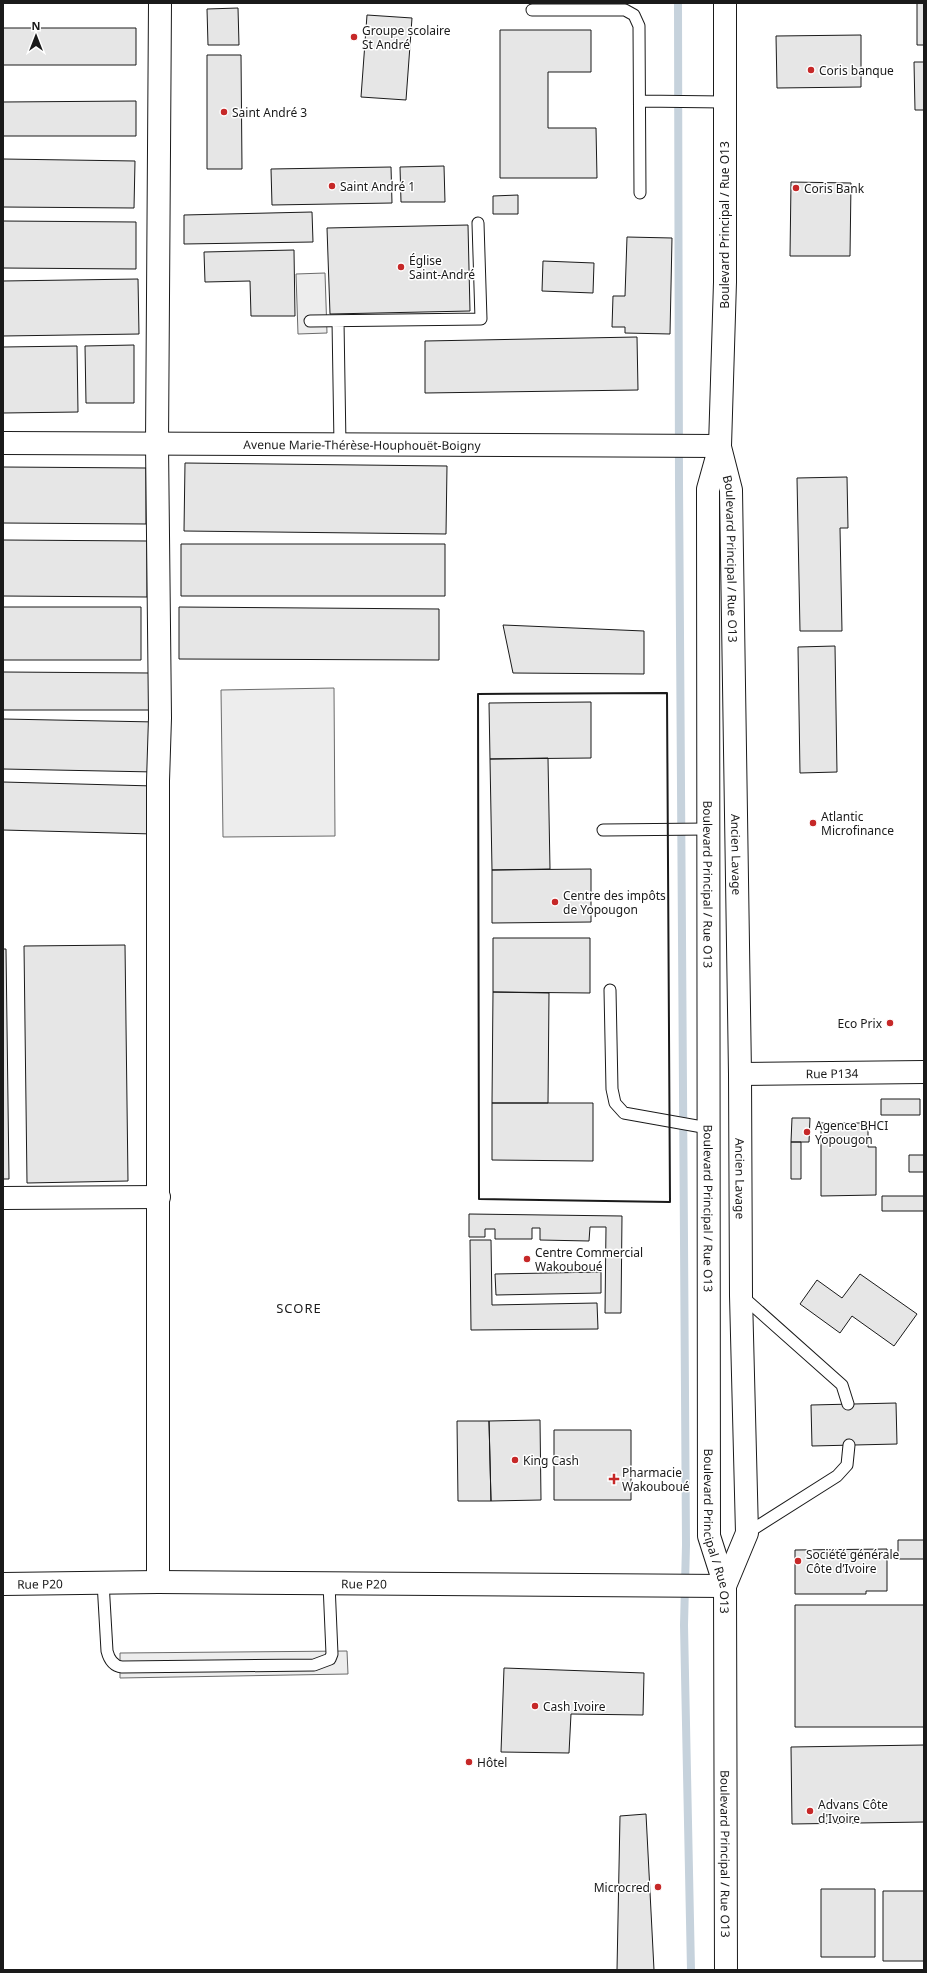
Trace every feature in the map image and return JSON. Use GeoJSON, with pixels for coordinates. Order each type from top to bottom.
{"type":"FeatureCollection","features":[{"type":"Feature","properties":{"kind":"street"},"geometry":{"type":"LineString","coordinates":[[158,1582],[158,781],[160,718],[157,444],[160,3]]}},
{"type":"Feature","properties":{"kind":"street","name":"Boulevard Principal / Rue O13"},"geometry":{"type":"LineString","coordinates":[[726,1970],[725,1586],[709,1536],[708,489],[720,446],[725,282],[724,102],[729,5]]}},
{"type":"Feature","properties":{"kind":"street","name":"Avenue Marie-Thérèse-Houphouët-Boigny"},"geometry":{"type":"LineString","coordinates":[[3,443],[720,446]]}},
{"type":"Feature","properties":{"kind":"street","name":"Boulevard Principal / Rue O13"},"geometry":{"type":"LineString","coordinates":[[720,446],[731,490],[736,768]]}},
{"type":"Feature","properties":{"kind":"street","name":"Ancien Lavage"},"geometry":{"type":"LineString","coordinates":[[725,1586],[747,1533],[742,1296],[736,768]]}},
{"type":"Feature","properties":{"kind":"street","name":"Rue P134"},"geometry":{"type":"LineString","coordinates":[[740,1074],[924,1072]]}},
{"type":"Feature","properties":{"kind":"street"},"geometry":{"type":"LineString","coordinates":[[3,1198],[159,1197]]}},
{"type":"Feature","properties":{"kind":"street","name":"Rue P20"},"geometry":{"type":"LineString","coordinates":[[3,1584],[158,1582],[725,1586]]}},
{"type":"Feature","properties":{"kind":"lane"},"geometry":{"type":"LineString","coordinates":[[532,10],[625,10],[634,15],[639,26],[640,193]]}},
{"type":"Feature","properties":{"kind":"lane"},"geometry":{"type":"LineString","coordinates":[[640,101],[724,102]]}},
{"type":"Feature","properties":{"kind":"lane"},"geometry":{"type":"LineString","coordinates":[[310,321],[481,319],[478,223]]}},
{"type":"Feature","properties":{"kind":"lane"},"geometry":{"type":"LineString","coordinates":[[338,321],[340,444]]}},
{"type":"Feature","properties":{"kind":"lane"},"geometry":{"type":"LineString","coordinates":[[604,830],[708,829]]}},
{"type":"Feature","properties":{"kind":"lane"},"geometry":{"type":"LineString","coordinates":[[610,990],[612,1089],[615,1103],[624,1113],[708,1128]]}},
{"type":"Feature","properties":{"kind":"lane"},"geometry":{"type":"LineString","coordinates":[[742,1296],[842,1385],[848,1404]]}},
{"type":"Feature","properties":{"kind":"lane"},"geometry":{"type":"LineString","coordinates":[[747,1533],[837,1476],[847,1465],[849,1445]]}},
{"type":"Feature","properties":{"kind":"lane"},"geometry":{"type":"LineString","coordinates":[[103,1582],[107,1651],[113,1663],[122,1668],[314,1665],[324,1662],[330,1659],[332,1654],[329,1584]]}},
{"type":"Feature","properties":{"kind":"shaded area"},"geometry":{"type":"Polygon","coordinates":[[[325,273],[327,333],[298,334],[296,274],[325,273]]]}},
{"type":"Feature","properties":{"kind":"shaded area"},"geometry":{"type":"Polygon","coordinates":[[[334,688],[335,836],[223,837],[221,690],[334,688]]]}},
{"type":"Feature","properties":{"kind":"shaded area"},"geometry":{"type":"Polygon","coordinates":[[[347,1651],[348,1674],[120,1678],[120,1653],[347,1651]]]}},
{"type":"Feature","properties":{"kind":"building"},"geometry":{"type":"Polygon","coordinates":[[[917,3],[924,3],[924,45],[917,45],[917,3]]]}},
{"type":"Feature","properties":{"kind":"building"},"geometry":{"type":"Polygon","coordinates":[[[238,8],[239,45],[208,45],[207,9],[238,8]]]}},
{"type":"Feature","properties":{"kind":"building"},"geometry":{"type":"Polygon","coordinates":[[[367,15],[412,18],[406,100],[361,97],[367,15]]]}},
{"type":"Feature","properties":{"kind":"building"},"geometry":{"type":"Polygon","coordinates":[[[3,28],[136,28],[136,65],[3,65],[3,28]]]}},
{"type":"Feature","properties":{"kind":"building"},"geometry":{"type":"Polygon","coordinates":[[[500,30],[591,30],[591,72],[548,72],[548,128],[596,128],[597,178],[500,178],[500,30]]]}},
{"type":"Feature","properties":{"kind":"building"},"geometry":{"type":"Polygon","coordinates":[[[861,35],[861,87],[777,88],[776,36],[861,35]]]}},
{"type":"Feature","properties":{"kind":"building","name":"Saint André 3"},"geometry":{"type":"Polygon","coordinates":[[[207,55],[241,55],[242,169],[207,169],[207,55]]]}},
{"type":"Feature","properties":{"kind":"building"},"geometry":{"type":"Polygon","coordinates":[[[914,62],[924,62],[924,110],[915,110],[914,62]]]}},
{"type":"Feature","properties":{"kind":"building"},"geometry":{"type":"Polygon","coordinates":[[[136,101],[136,136],[3,136],[3,102],[136,101]]]}},
{"type":"Feature","properties":{"kind":"building"},"geometry":{"type":"Polygon","coordinates":[[[3,159],[135,161],[134,208],[3,207],[3,159]]]}},
{"type":"Feature","properties":{"kind":"building"},"geometry":{"type":"Polygon","coordinates":[[[444,166],[445,202],[401,202],[400,167],[444,166]]]}},
{"type":"Feature","properties":{"kind":"building","name":"Saint André 1"},"geometry":{"type":"Polygon","coordinates":[[[391,167],[392,203],[272,205],[271,169],[391,167]]]}},
{"type":"Feature","properties":{"kind":"building"},"geometry":{"type":"Polygon","coordinates":[[[791,182],[851,183],[850,256],[790,256],[791,182]]]}},
{"type":"Feature","properties":{"kind":"building"},"geometry":{"type":"Polygon","coordinates":[[[518,195],[518,214],[493,214],[493,196],[518,195]]]}},
{"type":"Feature","properties":{"kind":"building"},"geometry":{"type":"Polygon","coordinates":[[[312,212],[313,242],[184,244],[184,215],[312,212]]]}},
{"type":"Feature","properties":{"kind":"building"},"geometry":{"type":"Polygon","coordinates":[[[3,221],[136,222],[136,269],[3,268],[3,221]]]}},
{"type":"Feature","properties":{"kind":"building"},"geometry":{"type":"Polygon","coordinates":[[[468,225],[470,311],[330,314],[327,228],[468,225]]]}},
{"type":"Feature","properties":{"kind":"building"},"geometry":{"type":"Polygon","coordinates":[[[627,237],[672,238],[670,334],[625,333],[625,327],[612,327],[613,296],[625,296],[627,237]]]}},
{"type":"Feature","properties":{"kind":"building"},"geometry":{"type":"Polygon","coordinates":[[[294,250],[295,316],[251,316],[250,281],[205,282],[204,252],[294,250]]]}},
{"type":"Feature","properties":{"kind":"building"},"geometry":{"type":"Polygon","coordinates":[[[543,261],[594,263],[593,293],[542,291],[543,261]]]}},
{"type":"Feature","properties":{"kind":"building"},"geometry":{"type":"Polygon","coordinates":[[[138,279],[139,334],[3,336],[3,281],[138,279]]]}},
{"type":"Feature","properties":{"kind":"building"},"geometry":{"type":"Polygon","coordinates":[[[637,337],[638,390],[425,393],[425,341],[637,337]]]}},
{"type":"Feature","properties":{"kind":"building"},"geometry":{"type":"Polygon","coordinates":[[[134,345],[134,403],[86,403],[85,346],[134,345]]]}},
{"type":"Feature","properties":{"kind":"building"},"geometry":{"type":"Polygon","coordinates":[[[77,346],[78,412],[3,413],[3,347],[77,346]]]}},
{"type":"Feature","properties":{"kind":"building"},"geometry":{"type":"Polygon","coordinates":[[[185,463],[447,466],[446,534],[184,531],[185,463]]]}},
{"type":"Feature","properties":{"kind":"building"},"geometry":{"type":"Polygon","coordinates":[[[3,467],[146,468],[146,524],[3,523],[3,467]]]}},
{"type":"Feature","properties":{"kind":"building"},"geometry":{"type":"Polygon","coordinates":[[[847,477],[848,528],[840,528],[842,631],[800,631],[797,478],[847,477]]]}},
{"type":"Feature","properties":{"kind":"building"},"geometry":{"type":"Polygon","coordinates":[[[3,540],[147,541],[147,597],[3,596],[3,540]]]}},
{"type":"Feature","properties":{"kind":"building"},"geometry":{"type":"Polygon","coordinates":[[[181,544],[445,544],[445,596],[181,596],[181,544]]]}},
{"type":"Feature","properties":{"kind":"building"},"geometry":{"type":"Polygon","coordinates":[[[3,607],[141,607],[141,660],[3,660],[3,607]]]}},
{"type":"Feature","properties":{"kind":"building"},"geometry":{"type":"Polygon","coordinates":[[[179,607],[439,609],[439,660],[179,659],[179,607]]]}},
{"type":"Feature","properties":{"kind":"building"},"geometry":{"type":"Polygon","coordinates":[[[503,625],[644,631],[644,674],[513,673],[503,625]]]}},
{"type":"Feature","properties":{"kind":"building"},"geometry":{"type":"Polygon","coordinates":[[[835,646],[837,772],[800,773],[798,647],[835,646]]]}},
{"type":"Feature","properties":{"kind":"building"},"geometry":{"type":"Polygon","coordinates":[[[3,672],[150,673],[150,710],[3,710],[3,672]]]}},
{"type":"Feature","properties":{"kind":"building"},"geometry":{"type":"Polygon","coordinates":[[[591,702],[591,758],[490,759],[489,703],[591,702]]]}},
{"type":"Feature","properties":{"kind":"building"},"geometry":{"type":"Polygon","coordinates":[[[3,719],[156,722],[155,772],[3,769],[3,719]]]}},
{"type":"Feature","properties":{"kind":"building"},"geometry":{"type":"Polygon","coordinates":[[[548,758],[550,869],[492,870],[490,759],[548,758]]]}},
{"type":"Feature","properties":{"kind":"building"},"geometry":{"type":"Polygon","coordinates":[[[3,782],[154,786],[153,834],[3,830],[3,782]]]}},
{"type":"Feature","properties":{"kind":"building"},"geometry":{"type":"Polygon","coordinates":[[[591,869],[591,922],[492,923],[492,870],[591,869]]]}},
{"type":"Feature","properties":{"kind":"building"},"geometry":{"type":"Polygon","coordinates":[[[493,938],[590,938],[590,993],[493,992],[493,938]]]}},
{"type":"Feature","properties":{"kind":"building"},"geometry":{"type":"Polygon","coordinates":[[[125,945],[128,1181],[27,1183],[24,946],[125,945]]]}},
{"type":"Feature","properties":{"kind":"building"},"geometry":{"type":"Polygon","coordinates":[[[3,949],[6,949],[9,1179],[3,1179],[3,949]]]}},
{"type":"Feature","properties":{"kind":"building"},"geometry":{"type":"Polygon","coordinates":[[[493,992],[549,993],[548,1103],[492,1103],[493,992]]]}},
{"type":"Feature","properties":{"kind":"building"},"geometry":{"type":"Polygon","coordinates":[[[881,1099],[920,1099],[920,1115],[881,1115],[881,1099]]]}},
{"type":"Feature","properties":{"kind":"building"},"geometry":{"type":"Polygon","coordinates":[[[492,1103],[593,1103],[593,1161],[492,1160],[492,1103]]]}},
{"type":"Feature","properties":{"kind":"building"},"geometry":{"type":"Polygon","coordinates":[[[792,1118],[810,1118],[809,1142],[791,1142],[792,1118]]]}},
{"type":"Feature","properties":{"kind":"building"},"geometry":{"type":"Polygon","coordinates":[[[821,1123],[868,1123],[868,1147],[876,1147],[876,1195],[821,1196],[821,1123]]]}},
{"type":"Feature","properties":{"kind":"building"},"geometry":{"type":"Polygon","coordinates":[[[791,1142],[801,1142],[801,1179],[791,1179],[791,1142]]]}},
{"type":"Feature","properties":{"kind":"building"},"geometry":{"type":"Polygon","coordinates":[[[909,1155],[924,1155],[924,1172],[909,1172],[909,1155]]]}},
{"type":"Feature","properties":{"kind":"building"},"geometry":{"type":"Polygon","coordinates":[[[882,1196],[924,1196],[924,1211],[882,1211],[882,1196]]]}},
{"type":"Feature","properties":{"kind":"building"},"geometry":{"type":"Polygon","coordinates":[[[469,1214],[622,1216],[621,1313],[605,1313],[606,1227],[590,1227],[589,1241],[540,1240],[540,1228],[532,1228],[532,1239],[495,1239],[495,1229],[485,1229],[485,1237],[469,1237],[469,1214]]]}},
{"type":"Feature","properties":{"kind":"building"},"geometry":{"type":"Polygon","coordinates":[[[470,1240],[491,1240],[492,1305],[597,1303],[598,1329],[471,1330],[470,1240]]]}},
{"type":"Feature","properties":{"kind":"building"},"geometry":{"type":"Polygon","coordinates":[[[601,1272],[601,1293],[496,1295],[495,1274],[601,1272]]]}},
{"type":"Feature","properties":{"kind":"building"},"geometry":{"type":"Polygon","coordinates":[[[860,1274],[917,1314],[894,1346],[852,1316],[840,1333],[800,1304],[817,1280],[842,1298],[860,1274]]]}},
{"type":"Feature","properties":{"kind":"building"},"geometry":{"type":"Polygon","coordinates":[[[896,1403],[897,1444],[812,1446],[811,1405],[896,1403]]]}},
{"type":"Feature","properties":{"kind":"building"},"geometry":{"type":"Polygon","coordinates":[[[540,1420],[541,1500],[491,1501],[489,1421],[540,1420]]]}},
{"type":"Feature","properties":{"kind":"building"},"geometry":{"type":"Polygon","coordinates":[[[457,1421],[489,1421],[491,1501],[458,1501],[457,1421]]]}},
{"type":"Feature","properties":{"kind":"building"},"geometry":{"type":"Polygon","coordinates":[[[554,1430],[631,1430],[631,1500],[554,1500],[554,1430]]]}},
{"type":"Feature","properties":{"kind":"building"},"geometry":{"type":"Polygon","coordinates":[[[898,1540],[924,1540],[924,1559],[898,1559],[898,1540]]]}},
{"type":"Feature","properties":{"kind":"building"},"geometry":{"type":"Polygon","coordinates":[[[887,1549],[887,1591],[866,1591],[866,1594],[795,1594],[795,1550],[887,1549]]]}},
{"type":"Feature","properties":{"kind":"building"},"geometry":{"type":"Polygon","coordinates":[[[795,1605],[924,1605],[924,1727],[795,1727],[795,1605]]]}},
{"type":"Feature","properties":{"kind":"building"},"geometry":{"type":"Polygon","coordinates":[[[504,1668],[644,1673],[643,1715],[571,1714],[569,1753],[501,1752],[504,1668]]]}},
{"type":"Feature","properties":{"kind":"building"},"geometry":{"type":"Polygon","coordinates":[[[924,1745],[924,1822],[792,1824],[791,1747],[924,1745]]]}},
{"type":"Feature","properties":{"kind":"building"},"geometry":{"type":"Polygon","coordinates":[[[646,1814],[654,1970],[617,1970],[620,1816],[646,1814]]]}},
{"type":"Feature","properties":{"kind":"building"},"geometry":{"type":"Polygon","coordinates":[[[821,1889],[875,1889],[875,1957],[821,1957],[821,1889]]]}},
{"type":"Feature","properties":{"kind":"building"},"geometry":{"type":"Polygon","coordinates":[[[883,1891],[924,1891],[924,1961],[883,1961],[883,1891]]]}},
{"type":"Feature","properties":{"kind":"waterway"},"geometry":{"type":"LineString","coordinates":[[678,3],[679,483],[686,1545],[684,1625],[691,1970]]}},
{"type":"Feature","properties":{"kind":"wall"},"geometry":{"type":"LineString","coordinates":[[667,693],[670,1202],[479,1199],[478,694],[667,693]]}},
{"type":"Feature","properties":{"kind":"place","name":"Groupe scolaire St André"},"geometry":{"type":"Point","coordinates":[354,37]}},
{"type":"Feature","properties":{"kind":"place","name":"Coris banque"},"geometry":{"type":"Point","coordinates":[811,70]}},
{"type":"Feature","properties":{"kind":"place","name":"Saint André 3"},"geometry":{"type":"Point","coordinates":[224,112]}},
{"type":"Feature","properties":{"kind":"place","name":"Saint André 1"},"geometry":{"type":"Point","coordinates":[332,186]}},
{"type":"Feature","properties":{"kind":"place","name":"Coris Bank"},"geometry":{"type":"Point","coordinates":[796,188]}},
{"type":"Feature","properties":{"kind":"place","name":"Église Saint-André"},"geometry":{"type":"Point","coordinates":[401,267]}},
{"type":"Feature","properties":{"kind":"place","name":"Atlantic Microfinance"},"geometry":{"type":"Point","coordinates":[813,823]}},
{"type":"Feature","properties":{"kind":"place","name":"Centre des impôts de Yopougon"},"geometry":{"type":"Point","coordinates":[555,902]}},
{"type":"Feature","properties":{"kind":"place","name":"Eco Prix"},"geometry":{"type":"Point","coordinates":[890,1023]}},
{"type":"Feature","properties":{"kind":"place","name":"Agence BHCI Yopougon"},"geometry":{"type":"Point","coordinates":[807,1132]}},
{"type":"Feature","properties":{"kind":"place","name":"Centre Commercial Wakouboué"},"geometry":{"type":"Point","coordinates":[527,1259]}},
{"type":"Feature","properties":{"kind":"place","name":"King Cash"},"geometry":{"type":"Point","coordinates":[515,1460]}},
{"type":"Feature","properties":{"kind":"place","name":"Pharmacie Wakouboué"},"geometry":{"type":"Point","coordinates":[614,1479]}},
{"type":"Feature","properties":{"kind":"place","name":"Société générale Côte d’Ivoire"},"geometry":{"type":"Point","coordinates":[798,1561]}},
{"type":"Feature","properties":{"kind":"place","name":"Cash Ivoire"},"geometry":{"type":"Point","coordinates":[535,1706]}},
{"type":"Feature","properties":{"kind":"place","name":"Hôtel"},"geometry":{"type":"Point","coordinates":[469,1762]}},
{"type":"Feature","properties":{"kind":"place","name":"Advans Côte d'Ivoire"},"geometry":{"type":"Point","coordinates":[810,1811]}},
{"type":"Feature","properties":{"kind":"place","name":"Microcred"},"geometry":{"type":"Point","coordinates":[658,1887]}},
{"type":"Feature","properties":{"kind":"district","name":"SCORE"},"geometry":{"type":"Point","coordinates":[299,1308]}}]}
